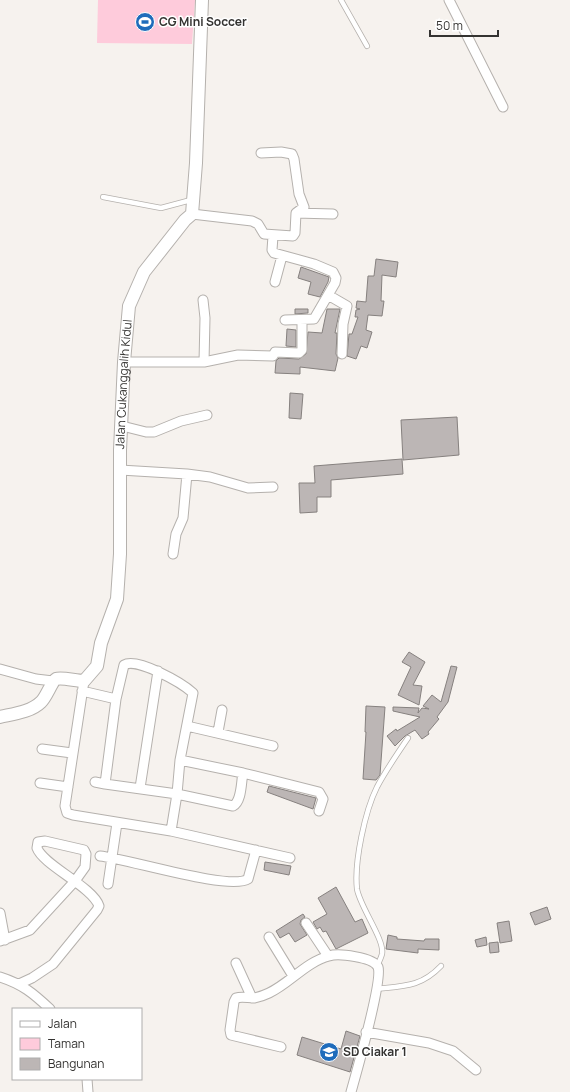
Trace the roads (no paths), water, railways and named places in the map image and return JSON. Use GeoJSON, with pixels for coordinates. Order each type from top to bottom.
{"type":"FeatureCollection","features":[{"type":"Feature","properties":{"kind":"street"},"geometry":{"type":"LineString","coordinates":[[202,0],[195,198],[192,214],[252,221],[258,224],[264,234],[273,236],[293,236],[295,233],[296,213]]}},
{"type":"Feature","properties":{"kind":"street"},"geometry":{"type":"LineString","coordinates":[[448,0],[503,108]]}},
{"type":"Feature","properties":{"kind":"street"},"geometry":{"type":"LineString","coordinates":[[261,154],[281,152],[292,154],[298,179],[299,194],[304,207],[296,213]]}},
{"type":"Feature","properties":{"kind":"street"},"geometry":{"type":"LineString","coordinates":[[296,213],[333,214]]}},
{"type":"Feature","properties":{"kind":"street","name":"Jalan Cukanggalih Kidul"},"geometry":{"type":"LineString","coordinates":[[83,686],[97,666],[101,643],[117,599],[120,554],[120,470],[124,362],[129,306],[137,285],[156,255],[185,220],[192,214]]}},
{"type":"Feature","properties":{"kind":"street"},"geometry":{"type":"LineString","coordinates":[[273,236],[272,250],[282,256],[314,264],[333,272],[336,278],[335,283],[316,317],[313,319],[285,320]]}},
{"type":"Feature","properties":{"kind":"street"},"geometry":{"type":"LineString","coordinates":[[275,282],[282,256]]}},
{"type":"Feature","properties":{"kind":"street"},"geometry":{"type":"LineString","coordinates":[[328,295],[346,304],[347,306],[343,324],[342,354]]}},
{"type":"Feature","properties":{"kind":"street"},"geometry":{"type":"LineString","coordinates":[[203,300],[205,318],[204,362]]}},
{"type":"Feature","properties":{"kind":"street"},"geometry":{"type":"LineString","coordinates":[[124,362],[204,362],[238,355],[273,356],[275,352],[282,351],[299,353],[302,350],[302,320]]}},
{"type":"Feature","properties":{"kind":"street"},"geometry":{"type":"LineString","coordinates":[[122,426],[154,432],[181,421],[207,415]]}},
{"type":"Feature","properties":{"kind":"street"},"geometry":{"type":"LineString","coordinates":[[120,470],[187,474],[210,477],[248,488],[273,486]]}},
{"type":"Feature","properties":{"kind":"street"},"geometry":{"type":"LineString","coordinates":[[173,554],[176,534],[183,518],[187,474]]}},
{"type":"Feature","properties":{"kind":"street"},"geometry":{"type":"LineString","coordinates":[[105,784],[116,699],[124,665],[128,662],[134,663],[158,671],[193,693],[180,760],[177,794],[171,831]]}},
{"type":"Feature","properties":{"kind":"street"},"geometry":{"type":"LineString","coordinates":[[0,669],[36,679],[53,681],[57,678],[116,699]]}},
{"type":"Feature","properties":{"kind":"street"},"geometry":{"type":"LineString","coordinates":[[140,788],[158,671]]}},
{"type":"Feature","properties":{"kind":"street"},"geometry":{"type":"LineString","coordinates":[[0,717],[35,706],[42,702],[51,689],[53,681]]}},
{"type":"Feature","properties":{"kind":"street"},"geometry":{"type":"LineString","coordinates":[[83,686],[65,806],[67,813],[117,823],[171,831],[290,858]]}},
{"type":"Feature","properties":{"kind":"street"},"geometry":{"type":"LineString","coordinates":[[218,732],[222,710]]}},
{"type":"Feature","properties":{"kind":"street"},"geometry":{"type":"LineString","coordinates":[[187,726],[273,746]]}},
{"type":"Feature","properties":{"kind":"street"},"geometry":{"type":"LineString","coordinates":[[42,749],[72,753]]}},
{"type":"Feature","properties":{"kind":"street"},"geometry":{"type":"LineString","coordinates":[[180,760],[243,773],[319,792],[323,799],[319,812]]}},
{"type":"Feature","properties":{"kind":"street"},"geometry":{"type":"LineString","coordinates":[[95,782],[177,794],[233,806],[237,804],[239,798],[243,773]]}},
{"type":"Feature","properties":{"kind":"street"},"geometry":{"type":"LineString","coordinates":[[40,784],[68,787]]}},
{"type":"Feature","properties":{"kind":"street"},"geometry":{"type":"LineString","coordinates":[[108,884],[117,823]]}},
{"type":"Feature","properties":{"kind":"street"},"geometry":{"type":"LineString","coordinates":[[0,913],[2,940],[30,930],[75,881],[85,867],[86,854],[84,850],[45,841],[38,842],[37,848],[41,854],[75,881],[96,900],[99,906],[98,910],[53,964],[32,978],[19,984]]}},
{"type":"Feature","properties":{"kind":"street"},"geometry":{"type":"LineString","coordinates":[[100,856],[216,880],[238,882],[248,879],[256,850]]}},
{"type":"Feature","properties":{"kind":"street"},"geometry":{"type":"LineString","coordinates":[[306,923],[328,956]]}},
{"type":"Feature","properties":{"kind":"street"},"geometry":{"type":"LineString","coordinates":[[269,937],[293,976]]}},
{"type":"Feature","properties":{"kind":"street"},"geometry":{"type":"LineString","coordinates":[[281,1047],[231,1034],[230,1030],[234,1002],[239,997],[252,998],[270,992],[293,976],[328,956],[340,954],[364,958],[377,966],[376,989],[350,1092]]}},
{"type":"Feature","properties":{"kind":"street"},"geometry":{"type":"LineString","coordinates":[[236,963],[252,998]]}},
{"type":"Feature","properties":{"kind":"street"},"geometry":{"type":"LineString","coordinates":[[0,977],[19,984],[49,1008]]}},
{"type":"Feature","properties":{"kind":"street"},"geometry":{"type":"LineString","coordinates":[[366,1032],[429,1043],[453,1051],[476,1070]]}},
{"type":"Feature","properties":{"kind":"street"},"geometry":{"type":"LineString","coordinates":[[87,1080],[88,1092]]}},
{"type":"Feature","properties":{"kind":"lane"},"geometry":{"type":"LineString","coordinates":[[341,0],[367,46]]}},
{"type":"Feature","properties":{"kind":"lane"},"geometry":{"type":"LineString","coordinates":[[103,197],[161,208],[195,198]]}},
{"type":"Feature","properties":{"kind":"lane"},"geometry":{"type":"LineString","coordinates":[[377,966],[382,953],[376,934],[361,904],[357,889],[357,864],[369,804],[377,786],[408,738]]}},
{"type":"Feature","properties":{"kind":"lane"},"geometry":{"type":"LineString","coordinates":[[376,989],[416,984],[433,974],[441,966]]}},
{"type":"Feature","properties":{"kind":"place","name":"CG Mini Soccer"},"geometry":{"type":"Point","coordinates":[145,22]}},
{"type":"Feature","properties":{"kind":"place","name":"SD Ciakar 1"},"geometry":{"type":"Point","coordinates":[329,1052]}}]}
